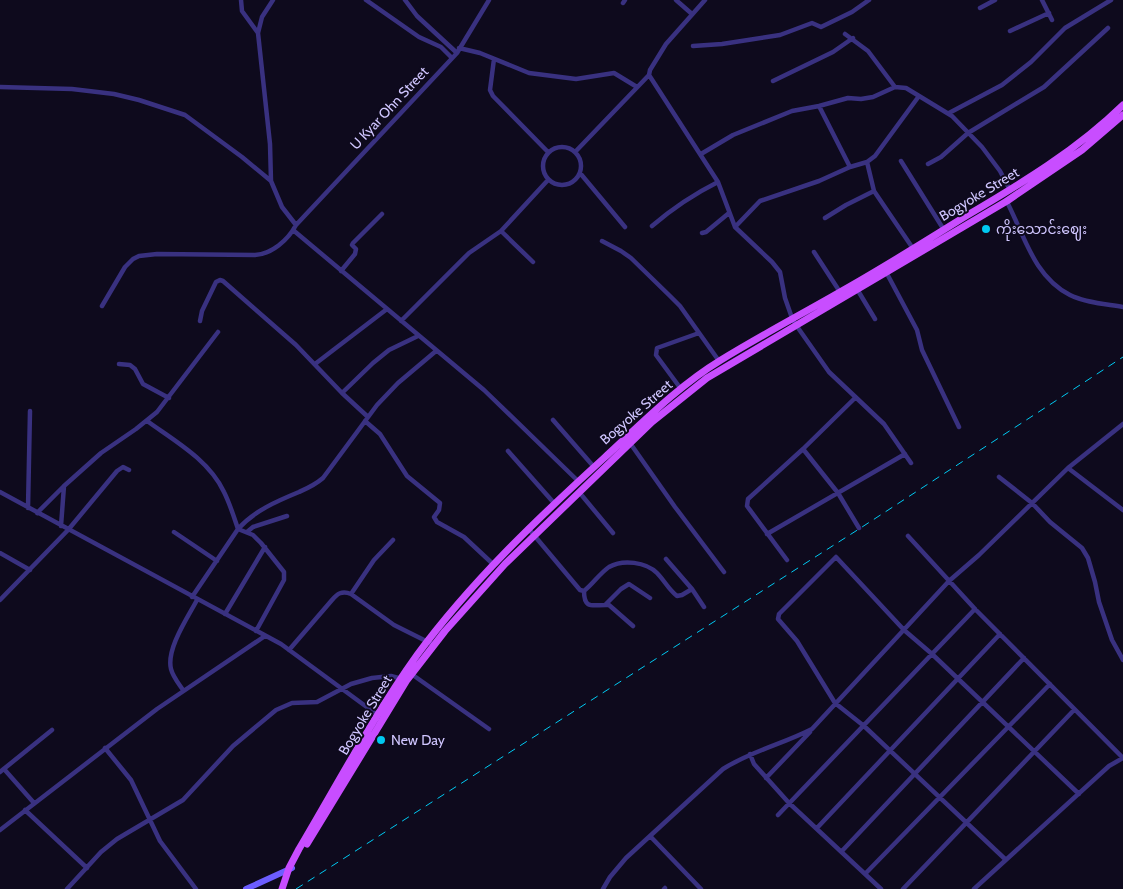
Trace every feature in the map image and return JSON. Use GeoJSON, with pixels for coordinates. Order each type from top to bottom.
{"type":"FeatureCollection","features":[{"type":"Feature","properties":{"kind":"main road","name":"Bogyoke Street"},"geometry":{"type":"LineString","coordinates":[[915,251],[944,230],[1005,198],[1010,190],[1075,147],[1123,105]]}},
{"type":"Feature","properties":{"kind":"main road","name":"Bogyoke Street"},"geometry":{"type":"LineString","coordinates":[[431,643],[534,535],[652,422],[701,382],[840,292],[885,269],[1074,155],[1123,115]]}},
{"type":"Feature","properties":{"kind":"main road","name":"Bogyoke Street"},"geometry":{"type":"LineString","coordinates":[[282,889],[289,870],[404,679],[463,599],[528,528],[640,424],[719,361],[857,289],[885,269]]}},
{"type":"Feature","properties":{"kind":"street"},"geometry":{"type":"LineString","coordinates":[[241,0],[242,12],[258,33]]}},
{"type":"Feature","properties":{"kind":"street"},"geometry":{"type":"LineString","coordinates":[[270,181],[270,144],[258,33],[262,17],[273,0]]}},
{"type":"Feature","properties":{"kind":"street"},"geometry":{"type":"LineString","coordinates":[[366,0],[419,37],[441,47],[452,58]]}},
{"type":"Feature","properties":{"kind":"street"},"geometry":{"type":"LineString","coordinates":[[405,0],[417,16],[458,50],[480,54],[529,73],[576,79],[614,73],[638,87]]}},
{"type":"Feature","properties":{"kind":"street","name":"U Kyar Ohn Street"},"geometry":{"type":"LineString","coordinates":[[102,306],[125,267],[139,256],[157,254],[264,255],[279,245],[452,58],[489,0]]}},
{"type":"Feature","properties":{"kind":"street"},"geometry":{"type":"LineString","coordinates":[[676,0],[692,14]]}},
{"type":"Feature","properties":{"kind":"street"},"geometry":{"type":"LineString","coordinates":[[576,152],[650,75],[666,44],[705,0]]}},
{"type":"Feature","properties":{"kind":"street"},"geometry":{"type":"LineString","coordinates":[[693,46],[722,44],[780,35],[812,23],[821,27],[852,12],[869,0]]}},
{"type":"Feature","properties":{"kind":"street"},"geometry":{"type":"LineString","coordinates":[[980,8],[995,0]]}},
{"type":"Feature","properties":{"kind":"street"},"geometry":{"type":"LineString","coordinates":[[1042,0],[1052,20]]}},
{"type":"Feature","properties":{"kind":"street"},"geometry":{"type":"LineString","coordinates":[[949,113],[1002,85],[1031,62],[1065,28],[1111,0]]}},
{"type":"Feature","properties":{"kind":"street"},"geometry":{"type":"LineString","coordinates":[[1010,31],[1049,13]]}},
{"type":"Feature","properties":{"kind":"street"},"geometry":{"type":"LineString","coordinates":[[928,164],[941,157],[968,133],[1044,87],[1108,28]]}},
{"type":"Feature","properties":{"kind":"street"},"geometry":{"type":"LineString","coordinates":[[845,34],[868,51],[895,87]]}},
{"type":"Feature","properties":{"kind":"street"},"geometry":{"type":"LineString","coordinates":[[773,81],[833,52],[852,38]]}},
{"type":"Feature","properties":{"kind":"street"},"geometry":{"type":"LineString","coordinates":[[494,60],[490,90],[493,96],[548,152]]}},
{"type":"Feature","properties":{"kind":"street"},"geometry":{"type":"LineString","coordinates":[[650,75],[718,182],[736,227],[780,272],[784,298],[794,321],[829,372],[884,424],[911,463]]}},
{"type":"Feature","properties":{"kind":"street"},"geometry":{"type":"LineString","coordinates":[[701,154],[733,135],[792,111],[848,98],[861,99],[873,97],[895,87],[906,88],[949,113],[982,148],[1000,171],[1010,190]]}},
{"type":"Feature","properties":{"kind":"street"},"geometry":{"type":"LineString","coordinates":[[0,88],[72,90],[114,94],[185,115],[242,157],[270,181],[282,207],[296,225]]}},
{"type":"Feature","properties":{"kind":"street"},"geometry":{"type":"LineString","coordinates":[[736,227],[760,201],[867,162],[875,156],[919,96]]}},
{"type":"Feature","properties":{"kind":"street"},"geometry":{"type":"LineString","coordinates":[[819,106],[850,167]]}},
{"type":"Feature","properties":{"kind":"street"},"geometry":{"type":"LineString","coordinates":[[562,146],[569,147],[576,152],[582,165],[576,179],[570,184],[562,185],[554,184],[548,180],[542,166],[548,152],[562,146]]}},
{"type":"Feature","properties":{"kind":"street"},"geometry":{"type":"LineString","coordinates":[[901,161],[944,230]]}},
{"type":"Feature","properties":{"kind":"street"},"geometry":{"type":"LineString","coordinates":[[867,162],[874,191],[915,251]]}},
{"type":"Feature","properties":{"kind":"street"},"geometry":{"type":"LineString","coordinates":[[580,173],[625,227]]}},
{"type":"Feature","properties":{"kind":"street"},"geometry":{"type":"LineString","coordinates":[[401,321],[469,254],[501,231],[548,180]]}},
{"type":"Feature","properties":{"kind":"street"},"geometry":{"type":"LineString","coordinates":[[652,226],[696,193],[718,182]]}},
{"type":"Feature","properties":{"kind":"street"},"geometry":{"type":"LineString","coordinates":[[825,218],[846,204],[874,191]]}},
{"type":"Feature","properties":{"kind":"street"},"geometry":{"type":"LineString","coordinates":[[1005,198],[1032,256],[1042,272],[1070,295],[1092,302],[1123,307]]}},
{"type":"Feature","properties":{"kind":"street"},"geometry":{"type":"LineString","coordinates":[[702,233],[706,232],[729,213]]}},
{"type":"Feature","properties":{"kind":"street"},"geometry":{"type":"LineString","coordinates":[[341,271],[356,250],[352,245],[353,243],[382,214]]}},
{"type":"Feature","properties":{"kind":"street"},"geometry":{"type":"LineString","coordinates":[[293,230],[484,390],[578,481]]}},
{"type":"Feature","properties":{"kind":"street"},"geometry":{"type":"LineString","coordinates":[[501,231],[533,262]]}},
{"type":"Feature","properties":{"kind":"street"},"geometry":{"type":"LineString","coordinates":[[602,241],[631,258],[680,306],[719,361]]}},
{"type":"Feature","properties":{"kind":"street"},"geometry":{"type":"LineString","coordinates":[[814,252],[840,292]]}},
{"type":"Feature","properties":{"kind":"street"},"geometry":{"type":"LineString","coordinates":[[885,269],[917,330],[922,350],[959,427]]}},
{"type":"Feature","properties":{"kind":"street"},"geometry":{"type":"LineString","coordinates":[[200,321],[202,311],[216,282],[223,280],[296,345],[367,419],[380,434],[407,476],[440,503],[439,510],[434,517],[437,522],[464,537],[494,565]]}},
{"type":"Feature","properties":{"kind":"street"},"geometry":{"type":"LineString","coordinates":[[857,289],[875,319]]}},
{"type":"Feature","properties":{"kind":"street"},"geometry":{"type":"LineString","coordinates":[[315,364],[387,309]]}},
{"type":"Feature","properties":{"kind":"street"},"geometry":{"type":"LineString","coordinates":[[37,513],[101,453],[147,421],[162,407],[218,332]]}},
{"type":"Feature","properties":{"kind":"street"},"geometry":{"type":"LineString","coordinates":[[681,390],[655,351],[657,348],[699,333]]}},
{"type":"Feature","properties":{"kind":"street"},"geometry":{"type":"LineString","coordinates":[[342,393],[389,350],[418,336]]}},
{"type":"Feature","properties":{"kind":"street"},"geometry":{"type":"LineString","coordinates":[[192,597],[238,529],[255,514],[319,482],[330,471],[367,419],[398,383],[436,351]]}},
{"type":"Feature","properties":{"kind":"street"},"geometry":{"type":"LineString","coordinates":[[119,364],[130,364],[143,384],[168,398]]}},
{"type":"Feature","properties":{"kind":"street"},"geometry":{"type":"LineString","coordinates":[[787,560],[747,506],[748,499],[855,398]]}},
{"type":"Feature","properties":{"kind":"street"},"geometry":{"type":"LineString","coordinates":[[28,508],[30,410]]}},
{"type":"Feature","properties":{"kind":"street"},"geometry":{"type":"LineString","coordinates":[[552,420],[594,467]]}},
{"type":"Feature","properties":{"kind":"street"},"geometry":{"type":"LineString","coordinates":[[147,421],[201,460],[213,474],[224,492],[238,529]]}},
{"type":"Feature","properties":{"kind":"street"},"geometry":{"type":"LineString","coordinates":[[766,778],[949,581],[979,555],[1068,468],[1123,424]]}},
{"type":"Feature","properties":{"kind":"street"},"geometry":{"type":"LineString","coordinates":[[630,443],[724,572]]}},
{"type":"Feature","properties":{"kind":"street"},"geometry":{"type":"LineString","coordinates":[[803,449],[838,494],[858,528]]}},
{"type":"Feature","properties":{"kind":"street"},"geometry":{"type":"LineString","coordinates":[[508,452],[554,503]]}},
{"type":"Feature","properties":{"kind":"street"},"geometry":{"type":"LineString","coordinates":[[767,534],[905,454]]}},
{"type":"Feature","properties":{"kind":"street"},"geometry":{"type":"LineString","coordinates":[[0,600],[68,530],[117,471],[123,467],[129,470]]}},
{"type":"Feature","properties":{"kind":"street"},"geometry":{"type":"LineString","coordinates":[[1068,468],[1123,510]]}},
{"type":"Feature","properties":{"kind":"street"},"geometry":{"type":"LineString","coordinates":[[1000,477],[1082,548],[1088,558],[1099,602],[1112,640],[1123,660]]}},
{"type":"Feature","properties":{"kind":"street"},"geometry":{"type":"LineString","coordinates":[[61,526],[64,486]]}},
{"type":"Feature","properties":{"kind":"street"},"geometry":{"type":"LineString","coordinates":[[0,488],[2,494],[289,650],[381,716]]}},
{"type":"Feature","properties":{"kind":"street"},"geometry":{"type":"LineString","coordinates":[[579,492],[613,533]]}},
{"type":"Feature","properties":{"kind":"street"},"geometry":{"type":"LineString","coordinates":[[247,532],[253,527],[287,516]]}},
{"type":"Feature","properties":{"kind":"street"},"geometry":{"type":"LineString","coordinates":[[528,528],[580,590],[584,591]]}},
{"type":"Feature","properties":{"kind":"street"},"geometry":{"type":"LineString","coordinates":[[238,529],[257,538],[283,569],[285,577],[256,631]]}},
{"type":"Feature","properties":{"kind":"street"},"geometry":{"type":"LineString","coordinates":[[174,532],[217,561]]}},
{"type":"Feature","properties":{"kind":"street"},"geometry":{"type":"LineString","coordinates":[[908,536],[975,609],[1123,758],[1109,766],[974,889]]}},
{"type":"Feature","properties":{"kind":"street"},"geometry":{"type":"LineString","coordinates":[[351,594],[374,560],[393,540]]}},
{"type":"Feature","properties":{"kind":"street"},"geometry":{"type":"LineString","coordinates":[[225,614],[265,547]]}},
{"type":"Feature","properties":{"kind":"street"},"geometry":{"type":"LineString","coordinates":[[0,553],[30,570]]}},
{"type":"Feature","properties":{"kind":"street"},"geometry":{"type":"LineString","coordinates":[[1006,859],[864,726],[835,703],[798,641],[778,619],[778,614],[836,557],[904,630],[932,654],[1079,794]]}},
{"type":"Feature","properties":{"kind":"street"},"geometry":{"type":"LineString","coordinates":[[666,559],[692,589],[704,607]]}},
{"type":"Feature","properties":{"kind":"street"},"geometry":{"type":"LineString","coordinates":[[633,626],[609,605],[591,606],[588,605],[584,598],[584,591],[609,567],[633,562],[645,565],[656,572],[677,596],[692,589]]}},
{"type":"Feature","properties":{"kind":"street"},"geometry":{"type":"LineString","coordinates":[[606,604],[629,584],[650,598]]}},
{"type":"Feature","properties":{"kind":"street"},"geometry":{"type":"LineString","coordinates":[[289,650],[334,598],[342,592],[351,594],[394,625],[431,643]]}},
{"type":"Feature","properties":{"kind":"street"},"geometry":{"type":"LineString","coordinates":[[183,690],[172,673],[170,662],[177,638],[197,600]]}},
{"type":"Feature","properties":{"kind":"street"},"geometry":{"type":"LineString","coordinates":[[778,815],[975,609]]}},
{"type":"Feature","properties":{"kind":"street"},"geometry":{"type":"LineString","coordinates":[[817,828],[1000,634]]}},
{"type":"Feature","properties":{"kind":"street"},"geometry":{"type":"LineString","coordinates":[[0,830],[183,690],[265,636]]}},
{"type":"Feature","properties":{"kind":"street"},"geometry":{"type":"LineString","coordinates":[[842,852],[1024,658]]}},
{"type":"Feature","properties":{"kind":"street"},"geometry":{"type":"LineString","coordinates":[[409,672],[488,729]]}},
{"type":"Feature","properties":{"kind":"street"},"geometry":{"type":"LineString","coordinates":[[67,889],[101,852],[117,839],[183,800],[219,760],[266,716],[286,705],[321,700],[341,688],[358,681],[380,676],[404,679]]}},
{"type":"Feature","properties":{"kind":"street"},"geometry":{"type":"LineString","coordinates":[[865,874],[1050,684]]}},
{"type":"Feature","properties":{"kind":"street"},"geometry":{"type":"LineString","coordinates":[[903,889],[1074,710]]}},
{"type":"Feature","properties":{"kind":"street"},"geometry":{"type":"LineString","coordinates":[[604,889],[618,868],[723,769],[741,757],[812,729]]}},
{"type":"Feature","properties":{"kind":"street"},"geometry":{"type":"LineString","coordinates":[[34,804],[2,770],[52,730]]}},
{"type":"Feature","properties":{"kind":"street"},"geometry":{"type":"LineString","coordinates":[[105,748],[131,780],[160,841],[196,889]]}},
{"type":"Feature","properties":{"kind":"street"},"geometry":{"type":"LineString","coordinates":[[750,754],[754,764],[789,803],[882,889]]}},
{"type":"Feature","properties":{"kind":"street"},"geometry":{"type":"LineString","coordinates":[[25,810],[87,868]]}},
{"type":"Feature","properties":{"kind":"street"},"geometry":{"type":"LineString","coordinates":[[650,836],[701,889]]}},
{"type":"Feature","properties":{"kind":"street"},"geometry":{"type":"LineString","coordinates":[[246,889],[289,870]]}},
{"type":"Feature","properties":{"kind":"railway"},"geometry":{"type":"LineString","coordinates":[[296,889],[859,529],[1123,357]]}},
{"type":"Feature","properties":{"kind":"place","name":"ကိုးသောင်းဈေး"},"geometry":{"type":"Point","coordinates":[986,229]}},
{"type":"Feature","properties":{"kind":"place","name":"New Day"},"geometry":{"type":"Point","coordinates":[381,740]}}]}
